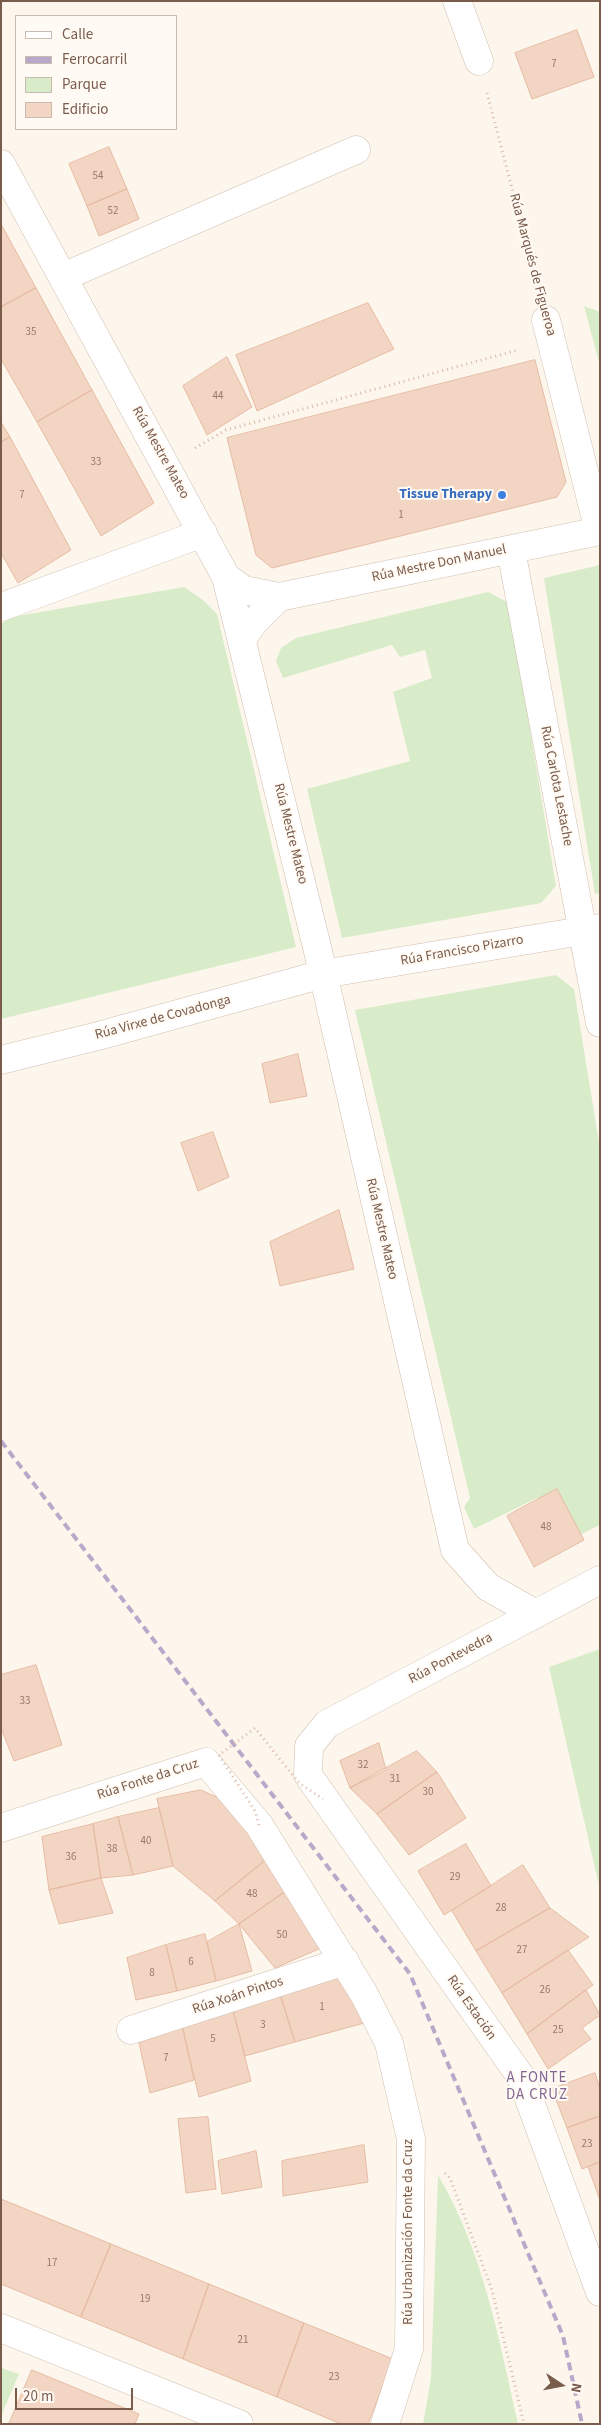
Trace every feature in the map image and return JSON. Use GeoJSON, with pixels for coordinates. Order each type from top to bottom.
{"type":"FeatureCollection","features":[{"type":"Feature","properties":{"kind":"street"},"geometry":{"type":"LineString","coordinates":[[457,1],[479,61]]}},
{"type":"Feature","properties":{"kind":"street"},"geometry":{"type":"LineString","coordinates":[[63,277],[356,150]]}},
{"type":"Feature","properties":{"kind":"street","name":"Rúa Mestre Mateo"},"geometry":{"type":"LineString","coordinates":[[1,164],[226,577],[323,974],[455,1550],[488,1587],[536,1614]]}},
{"type":"Feature","properties":{"kind":"street","name":"Rúa Marqués de Figueroa"},"geometry":{"type":"LineString","coordinates":[[549,330],[600,531]]}},
{"type":"Feature","properties":{"kind":"street","name":"Rúa Mestre Don Manuel"},"geometry":{"type":"LineString","coordinates":[[226,577],[244,590],[279,597],[600,531]]}},
{"type":"Feature","properties":{"kind":"street"},"geometry":{"type":"LineString","coordinates":[[1,608],[203,532]]}},
{"type":"Feature","properties":{"kind":"street","name":"Rúa Carlota Lestache"},"geometry":{"type":"LineString","coordinates":[[511,550],[592,929],[600,1023]]}},
{"type":"Feature","properties":{"kind":"street"},"geometry":{"type":"LineString","coordinates":[[242,639],[254,622],[279,597]]}},
{"type":"Feature","properties":{"kind":"street","name":"Rúa Francisco Pizarro"},"geometry":{"type":"LineString","coordinates":[[323,974],[592,929]]}},
{"type":"Feature","properties":{"kind":"street","name":"Rúa Virxe de Covadonga"},"geometry":{"type":"LineString","coordinates":[[1,1060],[107,1034],[323,974]]}},
{"type":"Feature","properties":{"kind":"street","name":"Rúa Pontevedra"},"geometry":{"type":"LineString","coordinates":[[309,1746],[327,1724],[600,1580]]}},
{"type":"Feature","properties":{"kind":"street","name":"Rúa Estación"},"geometry":{"type":"LineString","coordinates":[[309,1746],[308,1775],[323,1799],[521,2077],[600,2292]]}},
{"type":"Feature","properties":{"kind":"street","name":"Rúa Fonte da Cruz"},"geometry":{"type":"LineString","coordinates":[[1,1828],[206,1762],[258,1825],[345,1961]]}},
{"type":"Feature","properties":{"kind":"street","name":"Rúa Xoán Pintos"},"geometry":{"type":"LineString","coordinates":[[131,2030],[345,1961]]}},
{"type":"Feature","properties":{"kind":"street","name":"Rúa Urbanización Fonte da Cruz"},"geometry":{"type":"LineString","coordinates":[[345,1961],[389,2043],[412,2139],[409,2349],[385,2424]]}},
{"type":"Feature","properties":{"kind":"street"},"geometry":{"type":"LineString","coordinates":[[1,2328],[239,2424]]}},
{"type":"Feature","properties":{"kind":"path","name":"Rúa Marqués de Figueroa"},"geometry":{"type":"LineString","coordinates":[[479,61],[549,330]]}},
{"type":"Feature","properties":{"kind":"path"},"geometry":{"type":"LineString","coordinates":[[166,465],[226,430],[549,330]]}},
{"type":"Feature","properties":{"kind":"path"},"geometry":{"type":"LineString","coordinates":[[258,1825],[254,1811],[219,1755],[255,1728],[299,1784],[323,1799]]}},
{"type":"Feature","properties":{"kind":"path"},"geometry":{"type":"LineString","coordinates":[[412,2139],[450,2178],[492,2290],[524,2424]]}},
{"type":"Feature","properties":{"kind":"green space"},"geometry":{"type":"Polygon","coordinates":[[[584,306],[600,312],[600,366],[584,306]]]}},
{"type":"Feature","properties":{"kind":"green space"},"geometry":{"type":"Polygon","coordinates":[[[600,565],[600,893],[595,894],[544,578],[600,565]]]}},
{"type":"Feature","properties":{"kind":"green space"},"geometry":{"type":"Polygon","coordinates":[[[184,587],[203,600],[217,614],[296,947],[1,1019],[1,624],[12,617],[184,587]]]}},
{"type":"Feature","properties":{"kind":"green space"},"geometry":{"type":"Polygon","coordinates":[[[488,592],[509,603],[556,886],[541,903],[342,938],[307,789],[410,761],[393,692],[432,678],[425,650],[400,657],[392,645],[283,678],[276,661],[281,648],[296,638],[488,592]]]}},
{"type":"Feature","properties":{"kind":"green space"},"geometry":{"type":"Polygon","coordinates":[[[556,975],[574,989],[600,1149],[600,1525],[569,1540],[537,1498],[474,1529],[464,1507],[470,1498],[355,1010],[556,975]]]}},
{"type":"Feature","properties":{"kind":"green space"},"geometry":{"type":"Polygon","coordinates":[[[600,1649],[600,1890],[549,1667],[600,1649]]]}},
{"type":"Feature","properties":{"kind":"green space"},"geometry":{"type":"Polygon","coordinates":[[[438,2175],[454,2204],[467,2234],[488,2296],[518,2424],[423,2424],[431,2378],[438,2175]]]}},
{"type":"Feature","properties":{"kind":"green space"},"geometry":{"type":"Polygon","coordinates":[[[1,2368],[19,2374],[1,2416],[1,2368]]]}},
{"type":"Feature","properties":{"kind":"building"},"geometry":{"type":"Polygon","coordinates":[[[577,30],[594,77],[532,99],[515,53],[577,30]]]}},
{"type":"Feature","properties":{"kind":"building"},"geometry":{"type":"Polygon","coordinates":[[[109,147],[127,189],[87,206],[69,164],[109,147]]]}},
{"type":"Feature","properties":{"kind":"building"},"geometry":{"type":"Polygon","coordinates":[[[127,189],[139,219],[99,236],[87,206],[127,189]]]}},
{"type":"Feature","properties":{"kind":"building"},"geometry":{"type":"Polygon","coordinates":[[[1,224],[36,288],[1,307],[1,224]]]}},
{"type":"Feature","properties":{"kind":"building"},"geometry":{"type":"Polygon","coordinates":[[[36,288],[92,390],[37,422],[1,359],[1,307],[36,288]]]}},
{"type":"Feature","properties":{"kind":"building"},"geometry":{"type":"Polygon","coordinates":[[[368,303],[394,349],[257,411],[236,355],[368,303]]]}},
{"type":"Feature","properties":{"kind":"building"},"geometry":{"type":"Polygon","coordinates":[[[227,357],[252,407],[207,435],[183,386],[227,357]]]}},
{"type":"Feature","properties":{"kind":"building"},"geometry":{"type":"Polygon","coordinates":[[[535,360],[566,482],[557,497],[272,568],[256,555],[227,438],[535,360]]]}},
{"type":"Feature","properties":{"kind":"building"},"geometry":{"type":"Polygon","coordinates":[[[92,390],[154,503],[101,536],[37,422],[92,390]]]}},
{"type":"Feature","properties":{"kind":"building"},"geometry":{"type":"Polygon","coordinates":[[[1,422],[10,437],[1,442],[1,422]]]}},
{"type":"Feature","properties":{"kind":"building"},"geometry":{"type":"Polygon","coordinates":[[[10,437],[71,550],[18,583],[1,553],[1,442],[10,437]]]}},
{"type":"Feature","properties":{"kind":"building"},"geometry":{"type":"Polygon","coordinates":[[[298,1054],[307,1096],[270,1103],[262,1064],[298,1054]]]}},
{"type":"Feature","properties":{"kind":"building"},"geometry":{"type":"Polygon","coordinates":[[[213,1132],[229,1177],[198,1191],[181,1143],[213,1132]]]}},
{"type":"Feature","properties":{"kind":"building"},"geometry":{"type":"Polygon","coordinates":[[[339,1210],[354,1269],[280,1286],[270,1242],[339,1210]]]}},
{"type":"Feature","properties":{"kind":"building"},"geometry":{"type":"Polygon","coordinates":[[[557,1489],[584,1540],[534,1567],[507,1516],[557,1489]]]}},
{"type":"Feature","properties":{"kind":"building"},"geometry":{"type":"Polygon","coordinates":[[[36,1665],[62,1745],[14,1761],[1,1728],[1,1675],[36,1665]]]}},
{"type":"Feature","properties":{"kind":"building"},"geometry":{"type":"Polygon","coordinates":[[[379,1743],[386,1770],[350,1788],[340,1761],[379,1743]]]}},
{"type":"Feature","properties":{"kind":"building"},"geometry":{"type":"Polygon","coordinates":[[[417,1751],[437,1772],[377,1814],[350,1788],[417,1751]]]}},
{"type":"Feature","properties":{"kind":"building"},"geometry":{"type":"Polygon","coordinates":[[[437,1772],[466,1818],[409,1855],[377,1814],[437,1772]]]}},
{"type":"Feature","properties":{"kind":"building"},"geometry":{"type":"Polygon","coordinates":[[[201,1790],[225,1801],[267,1859],[215,1901],[173,1866],[157,1799],[201,1790]]]}},
{"type":"Feature","properties":{"kind":"building"},"geometry":{"type":"Polygon","coordinates":[[[159,1808],[173,1866],[133,1875],[118,1817],[159,1808]]]}},
{"type":"Feature","properties":{"kind":"building"},"geometry":{"type":"Polygon","coordinates":[[[118,1817],[133,1875],[101,1878],[93,1824],[118,1817]]]}},
{"type":"Feature","properties":{"kind":"building"},"geometry":{"type":"Polygon","coordinates":[[[93,1824],[101,1878],[49,1890],[42,1837],[93,1824]]]}},
{"type":"Feature","properties":{"kind":"building"},"geometry":{"type":"Polygon","coordinates":[[[466,1844],[491,1886],[444,1915],[418,1871],[466,1844]]]}},
{"type":"Feature","properties":{"kind":"building"},"geometry":{"type":"Polygon","coordinates":[[[267,1859],[289,1889],[239,1924],[215,1901],[267,1859]]]}},
{"type":"Feature","properties":{"kind":"building"},"geometry":{"type":"Polygon","coordinates":[[[523,1865],[550,1908],[476,1951],[452,1911],[523,1865]]]}},
{"type":"Feature","properties":{"kind":"building"},"geometry":{"type":"Polygon","coordinates":[[[101,1878],[113,1913],[59,1924],[49,1890],[101,1878]]]}},
{"type":"Feature","properties":{"kind":"building"},"geometry":{"type":"Polygon","coordinates":[[[289,1889],[321,1948],[275,1968],[239,1924],[289,1889]]]}},
{"type":"Feature","properties":{"kind":"building"},"geometry":{"type":"Polygon","coordinates":[[[550,1908],[589,1937],[502,1993],[476,1951],[550,1908]]]}},
{"type":"Feature","properties":{"kind":"building"},"geometry":{"type":"Polygon","coordinates":[[[239,1924],[252,1971],[216,1981],[207,1942],[239,1924]]]}},
{"type":"Feature","properties":{"kind":"building"},"geometry":{"type":"Polygon","coordinates":[[[205,1934],[216,1981],[177,1991],[166,1945],[205,1934]]]}},
{"type":"Feature","properties":{"kind":"building"},"geometry":{"type":"Polygon","coordinates":[[[166,1945],[177,1991],[136,2000],[127,1958],[166,1945]]]}},
{"type":"Feature","properties":{"kind":"building"},"geometry":{"type":"Polygon","coordinates":[[[568,1950],[593,1985],[527,2034],[502,1993],[568,1950]]]}},
{"type":"Feature","properties":{"kind":"building"},"geometry":{"type":"Polygon","coordinates":[[[343,1976],[368,2022],[295,2042],[280,1994],[343,1976]]]}},
{"type":"Feature","properties":{"kind":"building"},"geometry":{"type":"Polygon","coordinates":[[[586,1990],[600,2015],[582,2028],[591,2039],[548,2069],[527,2034],[586,1990]]]}},
{"type":"Feature","properties":{"kind":"building"},"geometry":{"type":"Polygon","coordinates":[[[280,1994],[295,2042],[245,2056],[233,2010],[280,1994]]]}},
{"type":"Feature","properties":{"kind":"building"},"geometry":{"type":"Polygon","coordinates":[[[233,2010],[251,2081],[199,2097],[182,2025],[233,2010]]]}},
{"type":"Feature","properties":{"kind":"building"},"geometry":{"type":"Polygon","coordinates":[[[182,2025],[194,2080],[150,2093],[138,2038],[182,2025]]]}},
{"type":"Feature","properties":{"kind":"building"},"geometry":{"type":"Polygon","coordinates":[[[595,2073],[600,2089],[600,2116],[567,2128],[552,2089],[595,2073]]]}},
{"type":"Feature","properties":{"kind":"building"},"geometry":{"type":"Polygon","coordinates":[[[600,2116],[600,2162],[582,2169],[567,2128],[600,2116]]]}},
{"type":"Feature","properties":{"kind":"building"},"geometry":{"type":"Polygon","coordinates":[[[208,2117],[216,2189],[186,2193],[178,2119],[208,2117]]]}},
{"type":"Feature","properties":{"kind":"building"},"geometry":{"type":"Polygon","coordinates":[[[364,2145],[368,2182],[283,2196],[282,2161],[364,2145]]]}},
{"type":"Feature","properties":{"kind":"building"},"geometry":{"type":"Polygon","coordinates":[[[256,2151],[262,2187],[222,2194],[218,2161],[256,2151]]]}},
{"type":"Feature","properties":{"kind":"building"},"geometry":{"type":"Polygon","coordinates":[[[600,2162],[600,2200],[588,2167],[600,2162]]]}},
{"type":"Feature","properties":{"kind":"building"},"geometry":{"type":"Polygon","coordinates":[[[1,2199],[111,2244],[81,2317],[1,2284],[1,2199]]]}},
{"type":"Feature","properties":{"kind":"building"},"geometry":{"type":"Polygon","coordinates":[[[111,2244],[209,2284],[183,2359],[81,2317],[111,2244]]]}},
{"type":"Feature","properties":{"kind":"building"},"geometry":{"type":"Polygon","coordinates":[[[209,2284],[304,2323],[277,2397],[183,2359],[209,2284]]]}},
{"type":"Feature","properties":{"kind":"building"},"geometry":{"type":"Polygon","coordinates":[[[304,2323],[393,2359],[368,2424],[341,2424],[277,2397],[304,2323]]]}},
{"type":"Feature","properties":{"kind":"building"},"geometry":{"type":"Polygon","coordinates":[[[32,2370],[139,2414],[135,2424],[9,2424],[32,2370]]]}},
{"type":"Feature","properties":{"kind":"railway"},"geometry":{"type":"LineString","coordinates":[[1,1441],[410,1974],[563,2336],[582,2424]]}},
{"type":"Feature","properties":{"kind":"place","name":"Tissue Therapy"},"geometry":{"type":"Point","coordinates":[502,495]}},
{"type":"Feature","properties":{"kind":"district","name":"A FONTE DA CRUZ"},"geometry":{"type":"Point","coordinates":[537,2088]}}]}
